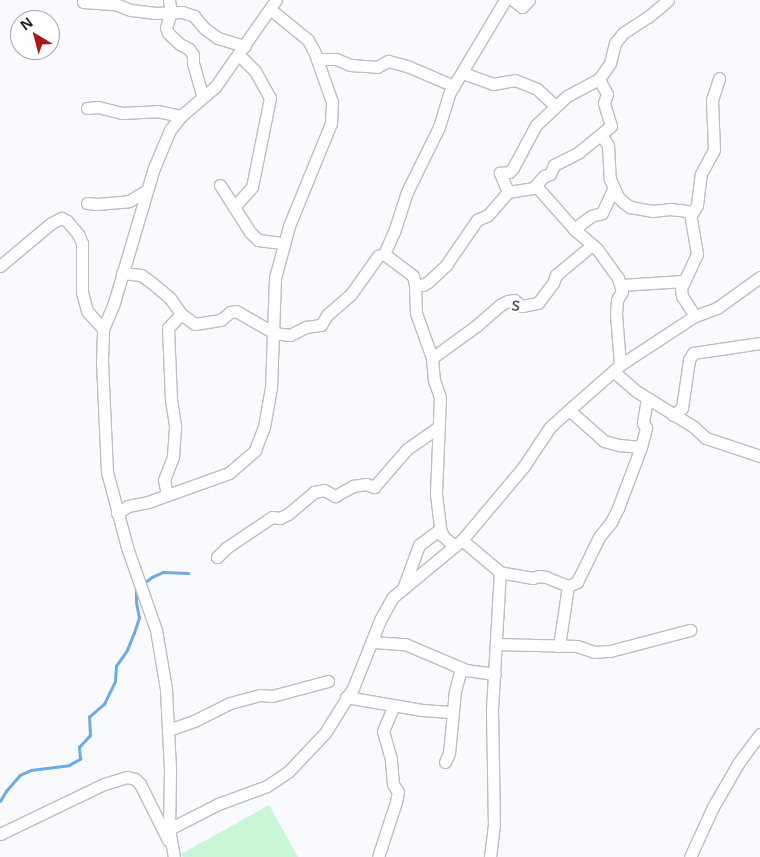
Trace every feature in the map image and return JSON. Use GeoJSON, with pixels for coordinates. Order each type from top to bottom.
{"type":"FeatureCollection","features":[{"type":"Feature","properties":{"kind":"street"},"geometry":{"type":"LineString","coordinates":[[169,0],[171,12],[166,27],[168,33],[189,49],[193,55],[193,64],[203,97]]}},
{"type":"Feature","properties":{"kind":"street"},"geometry":{"type":"LineString","coordinates":[[122,273],[141,275],[170,298],[180,314],[195,324],[206,324],[221,320],[230,312],[236,311],[274,333],[290,335],[306,327],[321,325],[327,315],[351,294],[378,256],[384,254],[394,232],[407,192],[439,127],[454,86],[505,0]]}},
{"type":"Feature","properties":{"kind":"street"},"geometry":{"type":"LineString","coordinates":[[512,0],[522,8],[529,0]]}},
{"type":"Feature","properties":{"kind":"street"},"geometry":{"type":"LineString","coordinates":[[508,192],[500,173],[509,172],[512,168],[536,125],[567,96],[599,79],[610,63],[615,43],[623,33],[648,17],[668,0]]}},
{"type":"Feature","properties":{"kind":"street"},"geometry":{"type":"LineString","coordinates":[[84,2],[115,4],[131,10],[154,13],[182,12],[194,16],[204,28],[242,51],[270,98],[252,187],[249,193],[234,206]]}},
{"type":"Feature","properties":{"kind":"street"},"geometry":{"type":"LineString","coordinates":[[117,513],[128,506],[167,495],[228,473],[255,450],[264,427],[271,388],[275,278],[284,244],[331,123],[332,102],[317,59],[308,40],[273,4],[242,51],[215,86],[181,116],[170,130],[163,144],[147,190],[114,306],[103,330],[102,360],[107,472],[117,513],[156,630],[166,689],[169,829],[173,851]]}},
{"type":"Feature","properties":{"kind":"street"},"geometry":{"type":"LineString","coordinates":[[317,59],[336,59],[350,65],[376,67],[388,61],[407,66],[454,86]]}},
{"type":"Feature","properties":{"kind":"street"},"geometry":{"type":"LineString","coordinates":[[463,73],[493,84],[515,80],[537,89],[555,106]]}},
{"type":"Feature","properties":{"kind":"street"},"geometry":{"type":"LineString","coordinates":[[600,135],[608,145],[608,168],[613,188],[618,197],[630,207],[652,211],[670,209],[690,213],[696,210],[701,174],[714,150],[712,100],[719,78]]}},
{"type":"Feature","properties":{"kind":"street"},"geometry":{"type":"LineString","coordinates":[[415,285],[423,285],[428,282],[446,265],[477,220],[488,215],[508,192],[533,188],[544,176],[550,174],[554,165],[571,157],[600,135],[612,123],[604,103],[607,94],[599,79]]}},
{"type":"Feature","properties":{"kind":"street"},"geometry":{"type":"LineString","coordinates":[[87,108],[98,107],[122,113],[157,111],[181,116]]}},
{"type":"Feature","properties":{"kind":"street"},"geometry":{"type":"LineString","coordinates":[[220,185],[250,232],[258,240],[284,244]]}},
{"type":"Feature","properties":{"kind":"street"},"geometry":{"type":"LineString","coordinates":[[536,186],[574,229],[597,249],[621,285],[622,291],[617,300],[616,314],[616,368],[647,398],[706,438],[760,456]]}},
{"type":"Feature","properties":{"kind":"street"},"geometry":{"type":"LineString","coordinates":[[574,229],[591,216],[602,212],[613,188]]}},
{"type":"Feature","properties":{"kind":"street"},"geometry":{"type":"LineString","coordinates":[[87,203],[129,201],[147,190]]}},
{"type":"Feature","properties":{"kind":"street"},"geometry":{"type":"LineString","coordinates":[[690,213],[697,254],[683,281],[681,289],[682,296],[695,316]]}},
{"type":"Feature","properties":{"kind":"street"},"geometry":{"type":"LineString","coordinates":[[0,266],[50,224],[61,218],[67,221],[78,234],[82,243],[82,292],[87,311],[103,330]]}},
{"type":"Feature","properties":{"kind":"street","name":"s"},"geometry":{"type":"LineString","coordinates":[[432,358],[476,326],[500,305],[514,300],[522,306],[538,303],[553,283],[556,275],[592,245]]}},
{"type":"Feature","properties":{"kind":"street"},"geometry":{"type":"LineString","coordinates":[[384,254],[413,276],[416,313],[432,358],[434,380],[440,397],[436,494],[440,529],[443,536],[458,543],[500,572],[533,578],[539,576],[546,577],[558,584],[568,586],[577,582],[600,536],[611,522],[641,447],[646,428],[643,423],[647,398]]}},
{"type":"Feature","properties":{"kind":"street"},"geometry":{"type":"LineString","coordinates":[[169,829],[218,804],[278,781],[325,732],[358,679],[387,607],[404,586],[458,543],[524,466],[550,427],[616,368],[695,316],[717,308],[760,277]]}},
{"type":"Feature","properties":{"kind":"street"},"geometry":{"type":"LineString","coordinates":[[621,285],[683,281]]}},
{"type":"Feature","properties":{"kind":"street"},"geometry":{"type":"LineString","coordinates":[[167,495],[164,480],[173,456],[175,425],[168,328],[180,314]]}},
{"type":"Feature","properties":{"kind":"street"},"geometry":{"type":"LineString","coordinates":[[673,414],[682,408],[690,360],[693,353],[760,343]]}},
{"type":"Feature","properties":{"kind":"street"},"geometry":{"type":"LineString","coordinates":[[569,410],[604,441],[619,445],[641,447]]}},
{"type":"Feature","properties":{"kind":"street"},"geometry":{"type":"LineString","coordinates":[[218,557],[226,548],[272,517],[280,518],[288,514],[314,492],[324,490],[335,496],[353,486],[366,484],[374,487],[407,449],[439,427]]}},
{"type":"Feature","properties":{"kind":"street"},"geometry":{"type":"LineString","coordinates":[[404,586],[419,545],[440,529]]}},
{"type":"Feature","properties":{"kind":"street"},"geometry":{"type":"LineString","coordinates":[[490,857],[494,824],[492,709],[500,572]]}},
{"type":"Feature","properties":{"kind":"street"},"geometry":{"type":"LineString","coordinates":[[559,646],[568,586]]}},
{"type":"Feature","properties":{"kind":"street"},"geometry":{"type":"LineString","coordinates":[[496,644],[543,643],[559,646],[577,646],[594,652],[610,651],[690,630]]}},
{"type":"Feature","properties":{"kind":"street"},"geometry":{"type":"LineString","coordinates":[[373,642],[405,644],[461,668],[495,674]]}},
{"type":"Feature","properties":{"kind":"street"},"geometry":{"type":"LineString","coordinates":[[445,762],[450,754],[455,691],[461,668]]}},
{"type":"Feature","properties":{"kind":"street"},"geometry":{"type":"LineString","coordinates":[[168,730],[194,721],[230,703],[260,695],[272,696],[328,681]]}},
{"type":"Feature","properties":{"kind":"street"},"geometry":{"type":"LineString","coordinates":[[346,697],[453,712]]}},
{"type":"Feature","properties":{"kind":"street"},"geometry":{"type":"LineString","coordinates":[[378,857],[398,792],[393,784],[391,759],[383,731],[394,705]]}},
{"type":"Feature","properties":{"kind":"street"},"geometry":{"type":"LineString","coordinates":[[690,857],[713,807],[740,762],[760,734]]}},
{"type":"Feature","properties":{"kind":"street"},"geometry":{"type":"LineString","coordinates":[[0,834],[104,784],[127,778],[135,779],[140,784],[173,851]]}},
{"type":"Feature","properties":{"kind":"green space"},"geometry":{"type":"Polygon","coordinates":[[[269,805],[298,857],[183,857],[181,854],[269,805]]]}},
{"type":"Feature","properties":{"kind":"waterway"},"geometry":{"type":"LineString","coordinates":[[143,584],[163,572],[188,573]]}},
{"type":"Feature","properties":{"kind":"waterway"},"geometry":{"type":"LineString","coordinates":[[0,801],[20,775],[31,770],[69,765],[80,759],[79,747],[90,735],[89,717],[104,704],[115,681],[116,666],[127,650],[134,633],[139,618],[136,602],[136,590],[138,588]]}}]}
